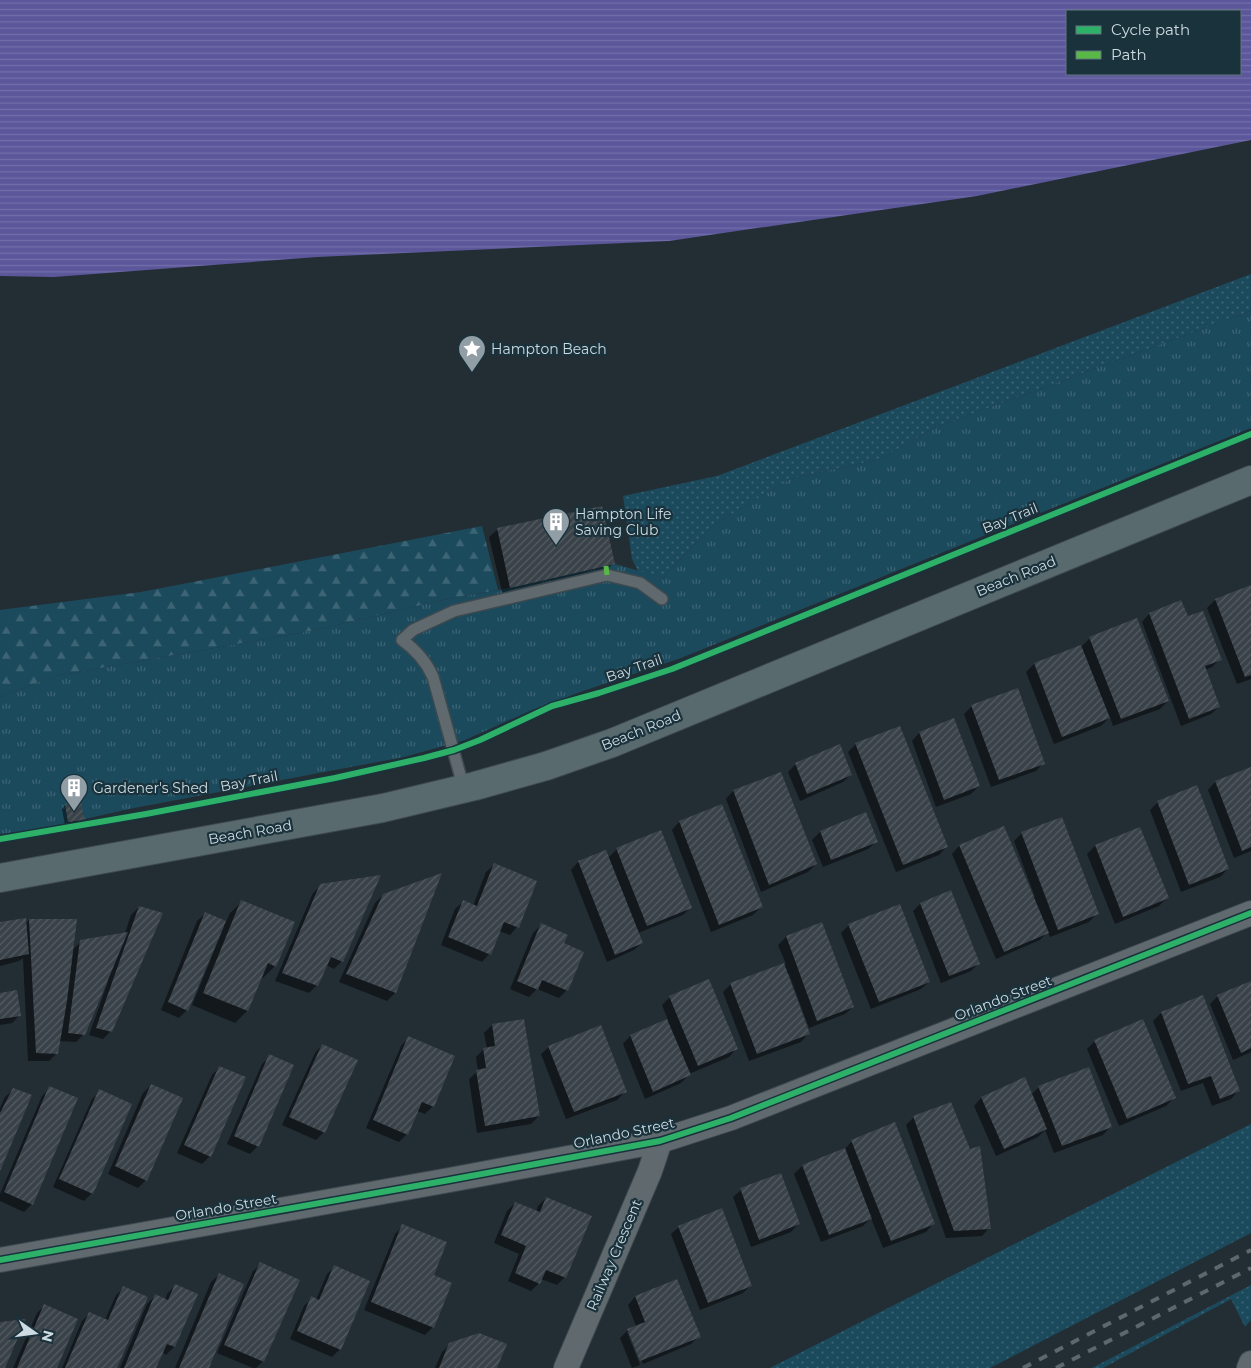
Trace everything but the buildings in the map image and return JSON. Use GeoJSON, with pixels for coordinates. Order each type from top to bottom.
{"type":"FeatureCollection","features":[{"type":"Feature","properties":{"kind":"main road","name":"Beach Road"},"geometry":{"type":"LineString","coordinates":[[0,878],[374,809],[464,789],[546,766],[612,742],[1251,480]]}},
{"type":"Feature","properties":{"kind":"street","name":"Orlando Street"},"geometry":{"type":"LineString","coordinates":[[0,1260],[454,1180],[660,1141],[730,1118],[1251,913]]}},
{"type":"Feature","properties":{"kind":"street","name":"Railway Crescent"},"geometry":{"type":"LineString","coordinates":[[566,1368],[650,1171],[660,1141]]}},
{"type":"Feature","properties":{"kind":"street"},"geometry":{"type":"LineString","coordinates":[[1249,1368],[1251,1363]]}},
{"type":"Feature","properties":{"kind":"lane"},"geometry":{"type":"LineString","coordinates":[[464,789],[433,676],[427,664],[416,651],[402,640],[413,630],[454,611],[607,574],[640,583],[662,600]]}},
{"type":"Feature","properties":{"kind":"green space"},"geometry":{"type":"Polygon","coordinates":[[[1251,274],[1251,311],[934,428],[881,459],[790,479],[712,526],[663,578],[638,571],[632,559],[623,496],[717,476],[1251,274]]]}},
{"type":"Feature","properties":{"kind":"green space"},"geometry":{"type":"Polygon","coordinates":[[[1251,311],[1251,428],[681,658],[532,710],[465,740],[404,757],[134,808],[35,830],[0,834],[0,697],[55,676],[311,631],[443,600],[510,588],[615,564],[663,578],[712,526],[790,479],[881,459],[934,428],[1251,311]]]}},
{"type":"Feature","properties":{"kind":"green space"},"geometry":{"type":"Polygon","coordinates":[[[482,526],[498,590],[443,600],[311,631],[55,676],[0,697],[0,610],[141,592],[482,526]]]}},
{"type":"Feature","properties":{"kind":"green space"},"geometry":{"type":"Polygon","coordinates":[[[1251,1124],[1251,1233],[990,1368],[770,1368],[1251,1124]]]}},
{"type":"Feature","properties":{"kind":"green space"},"geometry":{"type":"Polygon","coordinates":[[[1251,1285],[1251,1320],[1245,1327],[1231,1299],[1103,1368],[1092,1368],[1251,1285]]]}},
{"type":"Feature","properties":{"kind":"shaded area"},"geometry":{"type":"Polygon","coordinates":[[[0,0],[1251,0],[1251,140],[977,196],[669,241],[317,257],[54,277],[0,276],[0,0]]]}},
{"type":"Feature","properties":{"kind":"railway"},"geometry":{"type":"LineString","coordinates":[[1023,1368],[1251,1250]]}},
{"type":"Feature","properties":{"kind":"railway"},"geometry":{"type":"LineString","coordinates":[[1056,1368],[1251,1268]]}},
{"type":"Feature","properties":{"kind":"marked path"},"geometry":{"type":"LineString","coordinates":[[606,566],[607,575]]}},
{"type":"Feature","properties":{"kind":"cycle path","name":"Bay Trail"},"geometry":{"type":"LineString","coordinates":[[0,839],[146,814],[335,778],[454,750],[480,740],[552,706],[672,669],[1251,434]]}},
{"type":"Feature","properties":{"kind":"cycle path"},"geometry":{"type":"LineString","coordinates":[[0,1260],[660,1141],[731,1118],[1251,913]]}},
{"type":"Feature","properties":{"kind":"place","name":"Hampton Beach"},"geometry":{"type":"Point","coordinates":[472,373]}},
{"type":"Feature","properties":{"kind":"place","name":"Hampton Life Saving Club"},"geometry":{"type":"Point","coordinates":[556,546]}},
{"type":"Feature","properties":{"kind":"place","name":"Gardener's Shed"},"geometry":{"type":"Point","coordinates":[74,812]}}]}
